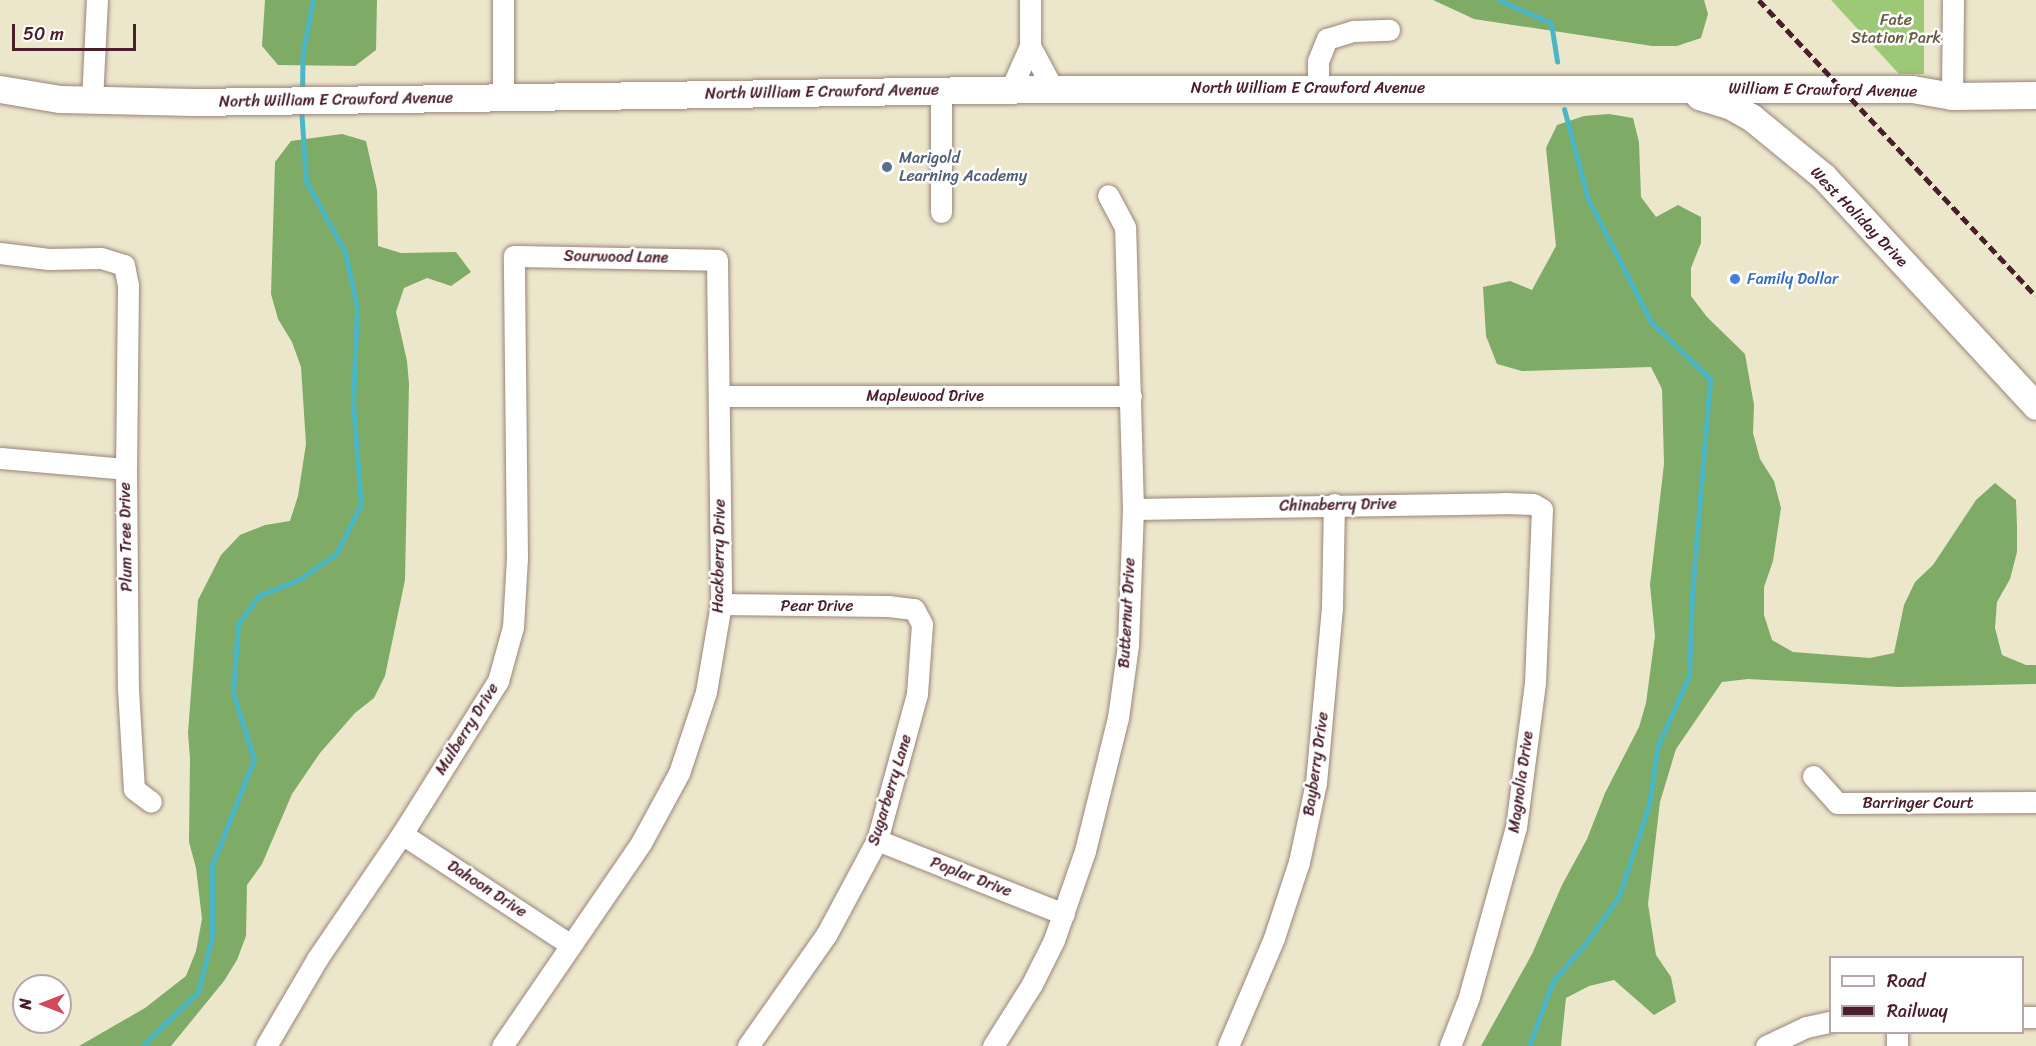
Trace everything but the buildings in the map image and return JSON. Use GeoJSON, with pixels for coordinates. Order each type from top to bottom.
{"type":"FeatureCollection","features":[{"type":"Feature","properties":{"kind":"main road","name":"North William E Crawford Avenue"},"geometry":{"type":"LineString","coordinates":[[0,89],[32,96],[92,101],[315,100],[1053,88],[1645,88]]}},
{"type":"Feature","properties":{"kind":"main road","name":"William E Crawford Avenue"},"geometry":{"type":"LineString","coordinates":[[1645,88],[1912,89],[1952,96],[2036,95]]}},
{"type":"Feature","properties":{"kind":"main road","name":"West Holiday Drive"},"geometry":{"type":"LineString","coordinates":[[1645,88],[1699,96],[1729,105],[1779,137],[1824,177],[2036,406]]}},
{"type":"Feature","properties":{"kind":"street"},"geometry":{"type":"LineString","coordinates":[[92,101],[97,0]]}},
{"type":"Feature","properties":{"kind":"street"},"geometry":{"type":"LineString","coordinates":[[503,0],[503,97]]}},
{"type":"Feature","properties":{"kind":"street"},"geometry":{"type":"LineString","coordinates":[[1011,89],[1030,46],[1030,0]]}},
{"type":"Feature","properties":{"kind":"street"},"geometry":{"type":"LineString","coordinates":[[1952,96],[1953,0]]}},
{"type":"Feature","properties":{"kind":"street"},"geometry":{"type":"LineString","coordinates":[[1318,89],[1318,61],[1327,39],[1354,31],[1389,30]]}},
{"type":"Feature","properties":{"kind":"street"},"geometry":{"type":"LineString","coordinates":[[1030,46],[1053,88]]}},
{"type":"Feature","properties":{"kind":"street"},"geometry":{"type":"LineString","coordinates":[[941,90],[941,212]]}},
{"type":"Feature","properties":{"kind":"street","name":"Butternut Drive"},"geometry":{"type":"LineString","coordinates":[[993,1046],[1032,984],[1064,914],[1099,803],[1118,718],[1128,645],[1133,509],[1125,227],[1108,195]]}},
{"type":"Feature","properties":{"kind":"street","name":"Plum Tree Drive"},"geometry":{"type":"LineString","coordinates":[[0,253],[49,260],[101,258],[124,265],[128,285],[126,469],[128,689],[134,789],[151,802]]}},
{"type":"Feature","properties":{"kind":"street","name":"Sourwood Lane"},"geometry":{"type":"LineString","coordinates":[[514,256],[717,260]]}},
{"type":"Feature","properties":{"kind":"street","name":"Mulberry Drive"},"geometry":{"type":"LineString","coordinates":[[266,1046],[317,959],[402,834],[498,681],[513,627],[517,558],[514,256]]}},
{"type":"Feature","properties":{"kind":"street","name":"Hackberry Drive"},"geometry":{"type":"LineString","coordinates":[[502,1046],[641,843],[679,773],[706,692],[721,604],[717,260]]}},
{"type":"Feature","properties":{"kind":"street","name":"Maplewood Drive"},"geometry":{"type":"LineString","coordinates":[[720,396],[1131,396]]}},
{"type":"Feature","properties":{"kind":"street"},"geometry":{"type":"LineString","coordinates":[[0,458],[126,469]]}},
{"type":"Feature","properties":{"kind":"street","name":"Chinaberry Drive"},"geometry":{"type":"LineString","coordinates":[[1133,509],[1504,503],[1533,504],[1542,509]]}},
{"type":"Feature","properties":{"kind":"street","name":"Bayberry Drive"},"geometry":{"type":"LineString","coordinates":[[1228,1046],[1274,938],[1299,862],[1316,783],[1332,607],[1334,504]]}},
{"type":"Feature","properties":{"kind":"street","name":"Magnolia Drive"},"geometry":{"type":"LineString","coordinates":[[1450,1046],[1473,986],[1516,827],[1535,683],[1542,509]]}},
{"type":"Feature","properties":{"kind":"street","name":"Pear Drive"},"geometry":{"type":"LineString","coordinates":[[721,604],[888,606],[914,609]]}},
{"type":"Feature","properties":{"kind":"street","name":"Sugarberry Lane"},"geometry":{"type":"LineString","coordinates":[[748,1046],[826,934],[878,840],[917,694],[922,624],[914,609]]}},
{"type":"Feature","properties":{"kind":"street","name":"Barringer Court"},"geometry":{"type":"LineString","coordinates":[[1813,776],[1837,803],[2036,802]]}},
{"type":"Feature","properties":{"kind":"street","name":"Dahoon Drive"},"geometry":{"type":"LineString","coordinates":[[402,834],[571,945]]}},
{"type":"Feature","properties":{"kind":"street","name":"Poplar Drive"},"geometry":{"type":"LineString","coordinates":[[878,840],[1064,914]]}},
{"type":"Feature","properties":{"kind":"street"},"geometry":{"type":"LineString","coordinates":[[1766,1046],[1806,1027],[1829,1022]]}},
{"type":"Feature","properties":{"kind":"green space"},"geometry":{"type":"Polygon","coordinates":[[[265,0],[377,0],[376,50],[355,66],[278,65],[262,46],[265,0]]]}},
{"type":"Feature","properties":{"kind":"green space"},"geometry":{"type":"Polygon","coordinates":[[[1433,0],[1704,0],[1708,14],[1701,38],[1677,46],[1652,46],[1474,19],[1433,0]]]}},
{"type":"Feature","properties":{"kind":"green space","name":"Fate Station Park"},"geometry":{"type":"Polygon","coordinates":[[[1831,0],[1924,0],[1924,74],[1899,74],[1831,0]]]}},
{"type":"Feature","properties":{"kind":"green space"},"geometry":{"type":"Polygon","coordinates":[[[1609,114],[1633,118],[1639,142],[1641,197],[1656,217],[1678,205],[1701,217],[1701,243],[1691,268],[1691,296],[1707,317],[1745,354],[1754,405],[1753,433],[1760,459],[1774,481],[1781,508],[1773,561],[1764,587],[1764,615],[1772,640],[1793,652],[1870,658],[1894,653],[1904,605],[1915,582],[1933,565],[1976,500],[1995,483],[2016,500],[2017,552],[2010,579],[1997,602],[1995,628],[2002,655],[2026,665],[2036,665],[2036,684],[1899,687],[1748,679],[1722,682],[1676,749],[1660,802],[1648,904],[1656,955],[1671,977],[1676,1002],[1654,1015],[1614,980],[1589,986],[1566,998],[1561,1046],[1481,1046],[1532,954],[1562,885],[1587,839],[1605,793],[1639,727],[1646,703],[1655,636],[1650,585],[1664,464],[1662,389],[1651,367],[1522,371],[1497,364],[1486,336],[1483,287],[1510,281],[1532,290],[1556,246],[1546,148],[1557,125],[1584,116],[1609,114]]]}},
{"type":"Feature","properties":{"kind":"green space"},"geometry":{"type":"Polygon","coordinates":[[[342,134],[366,141],[377,190],[378,246],[401,253],[456,252],[471,272],[451,286],[427,278],[404,288],[396,312],[407,361],[409,384],[405,580],[385,676],[374,698],[355,713],[320,753],[292,794],[262,864],[247,885],[246,936],[237,960],[224,981],[171,1046],[79,1046],[145,1008],[186,976],[196,951],[202,919],[196,868],[189,842],[188,733],[198,600],[221,555],[240,535],[265,525],[290,521],[298,496],[306,444],[301,367],[292,342],[278,319],[271,294],[275,162],[291,141],[342,134]]]}},
{"type":"Feature","properties":{"kind":"waterway"},"geometry":{"type":"LineString","coordinates":[[302,91],[303,52],[313,0]]}},
{"type":"Feature","properties":{"kind":"waterway"},"geometry":{"type":"LineString","coordinates":[[1499,0],[1551,23],[1557,62]]}},
{"type":"Feature","properties":{"kind":"waterway"},"geometry":{"type":"LineString","coordinates":[[142,1046],[198,992],[212,937],[212,865],[254,759],[233,693],[238,624],[258,596],[298,580],[336,554],[361,505],[353,403],[357,308],[345,252],[306,181],[301,107]]}},
{"type":"Feature","properties":{"kind":"waterway"},"geometry":{"type":"LineString","coordinates":[[1529,1046],[1553,981],[1586,943],[1619,896],[1649,805],[1658,745],[1689,676],[1692,594],[1710,379],[1651,322],[1588,199],[1564,109]]}},
{"type":"Feature","properties":{"kind":"railway"},"geometry":{"type":"LineString","coordinates":[[1759,0],[2036,296]]}},
{"type":"Feature","properties":{"kind":"place","name":"Marigold Learning Academy"},"geometry":{"type":"Point","coordinates":[887,167]}},
{"type":"Feature","properties":{"kind":"place","name":"Family Dollar"},"geometry":{"type":"Point","coordinates":[1735,279]}}]}
